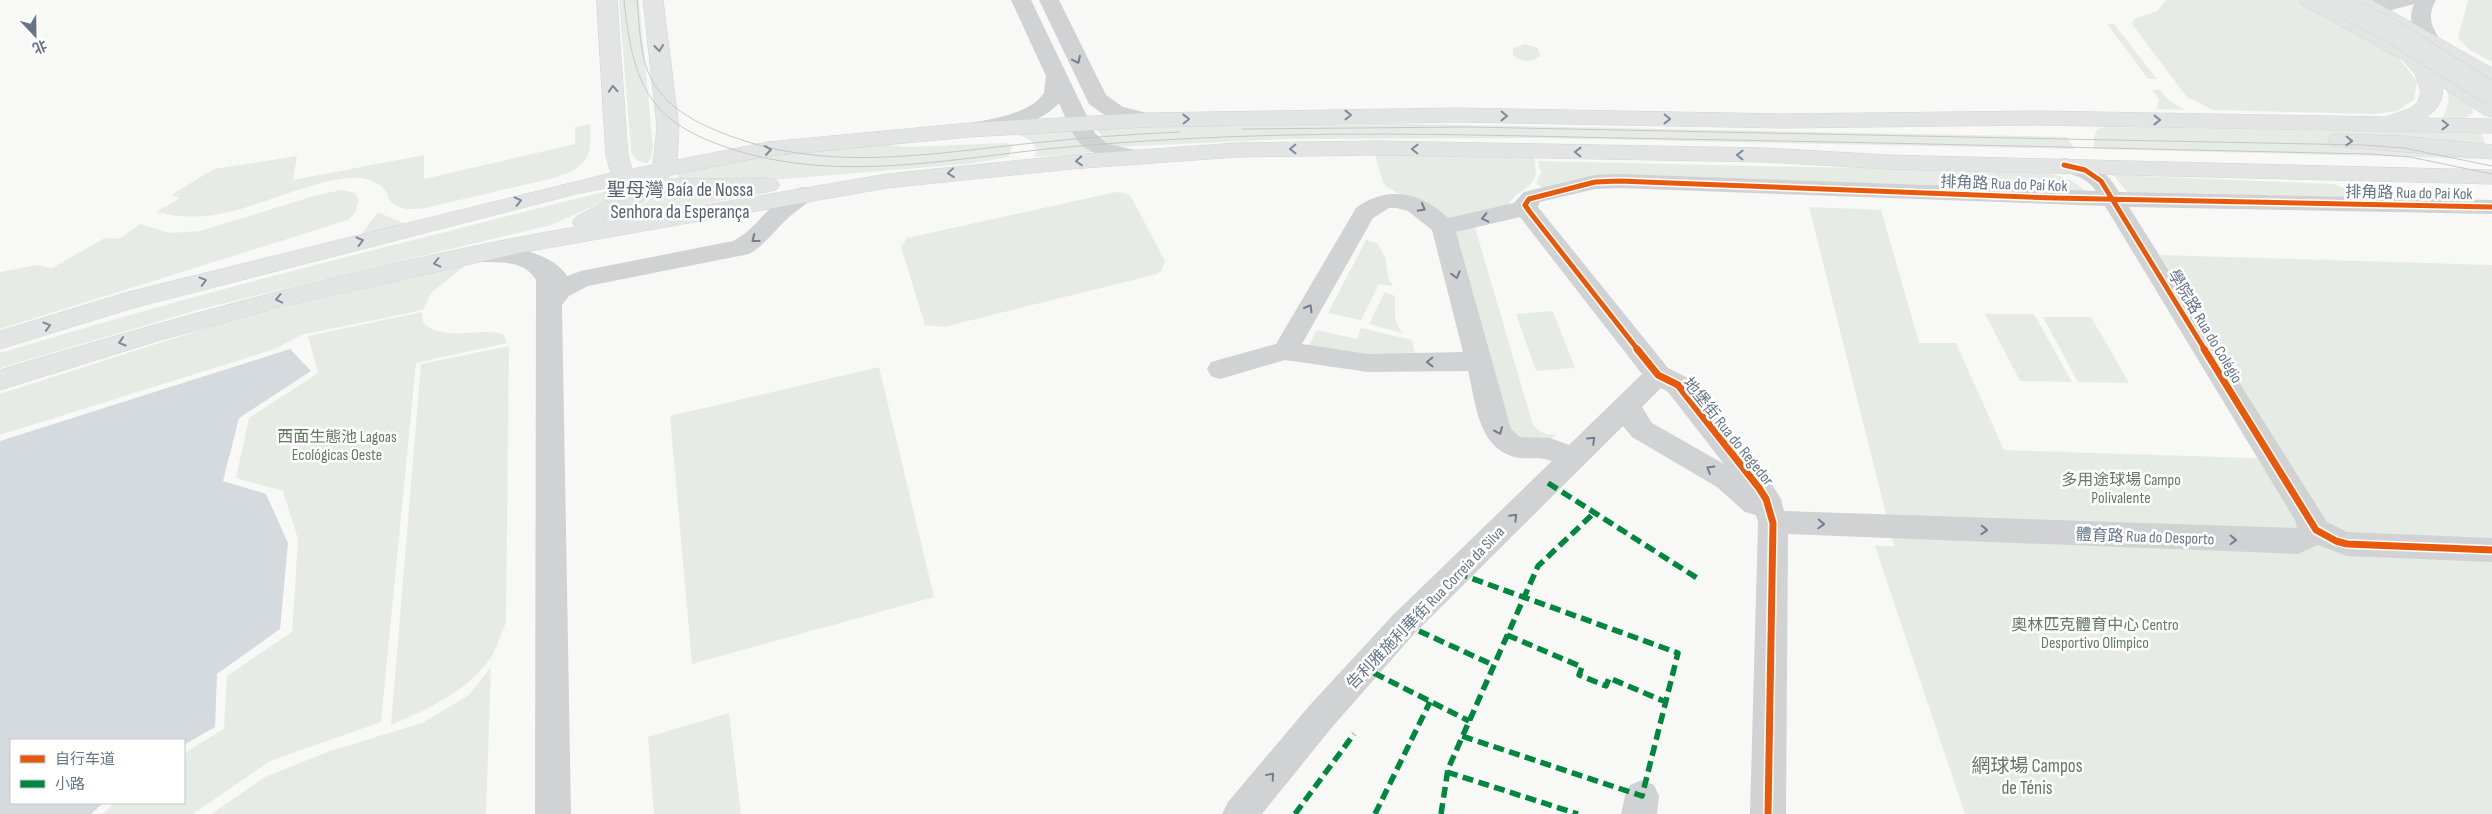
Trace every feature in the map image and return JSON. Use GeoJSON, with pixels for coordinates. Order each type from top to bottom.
{"type":"FeatureCollection","features":[{"type":"Feature","properties":{"kind":"main road"},"geometry":{"type":"LineString","coordinates":[[607,0],[618,165],[626,177]]}},
{"type":"Feature","properties":{"kind":"main road"},"geometry":{"type":"LineString","coordinates":[[519,245],[602,214],[636,196],[656,177],[668,150],[668,127],[654,0]]}},
{"type":"Feature","properties":{"kind":"main road"},"geometry":{"type":"LineString","coordinates":[[2308,0],[2410,56],[2451,81],[2492,110]]}},
{"type":"Feature","properties":{"kind":"main road"},"geometry":{"type":"LineString","coordinates":[[2334,0],[2393,32],[2492,94]]}},
{"type":"Feature","properties":{"kind":"main road"},"geometry":{"type":"LineString","coordinates":[[2360,1],[2430,40],[2490,77],[2488,88],[2474,89],[2451,81]]}},
{"type":"Feature","properties":{"kind":"main road"},"geometry":{"type":"LineString","coordinates":[[2361,123],[2405,118],[2427,107],[2432,100],[2430,81],[2424,69],[2410,56]]}},
{"type":"Feature","properties":{"kind":"main road"},"geometry":{"type":"LineString","coordinates":[[656,177],[720,157],[778,148],[969,130],[1078,122],[1147,120],[1456,115],[1784,121],[2046,118],[2492,126]]}},
{"type":"Feature","properties":{"kind":"main road"},"geometry":{"type":"LineString","coordinates":[[1784,121],[1812,126],[1846,128],[2401,143],[2492,152]]}},
{"type":"Feature","properties":{"kind":"main road"},"geometry":{"type":"LineString","coordinates":[[668,127],[681,146],[720,157]]}},
{"type":"Feature","properties":{"kind":"main road"},"geometry":{"type":"LineString","coordinates":[[580,186],[606,157],[616,137]]}},
{"type":"Feature","properties":{"kind":"main road"},"geometry":{"type":"LineString","coordinates":[[875,138],[921,144],[1009,139],[1025,149],[1026,154],[1020,161],[1000,168]]}},
{"type":"Feature","properties":{"kind":"main road"},"geometry":{"type":"LineString","coordinates":[[0,380],[150,334],[273,300],[519,245],[803,194],[887,181],[1000,168],[1237,150],[1377,148],[1766,155],[1888,162],[2492,177]]}},
{"type":"Feature","properties":{"kind":"main road"},"geometry":{"type":"LineString","coordinates":[[1766,155],[1816,150],[1859,149],[2402,161],[2492,166]]}},
{"type":"Feature","properties":{"kind":"main road"},"geometry":{"type":"LineString","coordinates":[[0,340],[128,301],[580,186],[626,177],[656,177],[737,187],[887,181]]}},
{"type":"Feature","properties":{"kind":"street"},"geometry":{"type":"LineString","coordinates":[[1021,0],[1056,78],[1085,136],[1100,149],[1136,157]]}},
{"type":"Feature","properties":{"kind":"street"},"geometry":{"type":"LineString","coordinates":[[1032,0],[1046,22],[1062,28]]}},
{"type":"Feature","properties":{"kind":"street"},"geometry":{"type":"LineString","coordinates":[[1049,0],[1097,99],[1115,112],[1147,120]]}},
{"type":"Feature","properties":{"kind":"street"},"geometry":{"type":"LineString","coordinates":[[2360,1],[2384,6],[2407,0]]}},
{"type":"Feature","properties":{"kind":"street"},"geometry":{"type":"LineString","coordinates":[[2426,0],[2421,9],[2420,18],[2424,34],[2430,40]]}},
{"type":"Feature","properties":{"kind":"street"},"geometry":{"type":"LineString","coordinates":[[969,130],[1019,117],[1046,105],[1056,91],[1056,78]]}},
{"type":"Feature","properties":{"kind":"street","name":"學院路 Rua do Colégio"},"geometry":{"type":"LineString","coordinates":[[2064,165],[2085,170],[2094,175],[2101,181],[2114,199],[2309,521]]}},
{"type":"Feature","properties":{"kind":"street","name":"排角路 Rua do Pai Kok"},"geometry":{"type":"LineString","coordinates":[[1526,208],[1526,202],[1532,197],[1595,182],[1612,181],[1894,193],[2492,207]]}},
{"type":"Feature","properties":{"kind":"street"},"geometry":{"type":"LineString","coordinates":[[477,254],[503,253],[518,256],[541,267],[551,275],[564,279],[581,279],[740,248],[759,237],[778,215],[803,194]]}},
{"type":"Feature","properties":{"kind":"street"},"geometry":{"type":"LineString","coordinates":[[1285,351],[1364,213],[1375,206],[1394,201],[1408,202],[1422,207],[1443,227],[1498,433],[1503,440],[1520,449],[1549,449],[1565,467]]}},
{"type":"Feature","properties":{"kind":"street"},"geometry":{"type":"LineString","coordinates":[[1443,227],[1526,208]]}},
{"type":"Feature","properties":{"kind":"street","name":"地堡街 Rua do Regedor"},"geometry":{"type":"LineString","coordinates":[[1526,208],[1658,374],[1678,385],[1759,488],[1766,500],[1773,533],[1768,814]]}},
{"type":"Feature","properties":{"kind":"street"},"geometry":{"type":"LineString","coordinates":[[541,267],[549,280],[550,304],[553,814]]}},
{"type":"Feature","properties":{"kind":"street"},"geometry":{"type":"LineString","coordinates":[[550,304],[560,290],[581,279]]}},
{"type":"Feature","properties":{"kind":"street"},"geometry":{"type":"LineString","coordinates":[[1220,369],[1242,361],[1285,351],[1368,363],[1479,361]]}},
{"type":"Feature","properties":{"kind":"street","name":"告利雅施利華街 Rua Correia da Silva"},"geometry":{"type":"LineString","coordinates":[[1240,814],[1321,716],[1404,624],[1658,374]]}},
{"type":"Feature","properties":{"kind":"street"},"geometry":{"type":"LineString","coordinates":[[1628,405],[1629,413],[1642,430],[1726,479],[1750,497],[1773,533]]}},
{"type":"Feature","properties":{"kind":"street"},"geometry":{"type":"LineString","coordinates":[[2309,521],[2325,536],[2347,544],[2492,550]]}},
{"type":"Feature","properties":{"kind":"street","name":"體育路 Rua do Desporto"},"geometry":{"type":"LineString","coordinates":[[1773,533],[2298,542],[2311,535],[2312,529],[2309,521]]}},
{"type":"Feature","properties":{"kind":"green space"},"geometry":{"type":"Polygon","coordinates":[[[619,0],[639,0],[653,147],[651,159],[647,163],[636,160],[631,150],[619,0]]]}},
{"type":"Feature","properties":{"kind":"green space"},"geometry":{"type":"Polygon","coordinates":[[[2166,0],[2296,0],[2396,55],[2417,81],[2414,100],[2397,111],[2373,114],[2213,110],[2187,97],[2132,24],[2134,19],[2157,11],[2166,0]]]}},
{"type":"Feature","properties":{"kind":"green space"},"geometry":{"type":"Polygon","coordinates":[[[2468,0],[2492,0],[2492,62],[2470,50],[2458,38],[2468,0]]]}},
{"type":"Feature","properties":{"kind":"green space"},"geometry":{"type":"Polygon","coordinates":[[[2107,24],[2114,24],[2157,79],[2148,79],[2107,24]]]}},
{"type":"Feature","properties":{"kind":"green space"},"geometry":{"type":"Polygon","coordinates":[[[1525,44],[1538,48],[1540,56],[1534,60],[1526,61],[1513,55],[1513,48],[1525,44]]]}},
{"type":"Feature","properties":{"kind":"green space"},"geometry":{"type":"Polygon","coordinates":[[[2446,86],[2472,106],[2473,113],[2464,119],[2444,119],[2449,101],[2446,86]]]}},
{"type":"Feature","properties":{"kind":"green space"},"geometry":{"type":"Polygon","coordinates":[[[2152,90],[2160,90],[2168,100],[2185,110],[2156,109],[2159,100],[2152,90]]]}},
{"type":"Feature","properties":{"kind":"green space"},"geometry":{"type":"Polygon","coordinates":[[[590,124],[590,145],[586,160],[574,170],[554,178],[421,209],[398,207],[389,199],[385,189],[378,184],[361,178],[350,178],[321,183],[230,212],[194,217],[156,212],[180,198],[171,195],[214,169],[297,156],[293,180],[424,155],[424,179],[575,144],[575,127],[590,124]]]}},
{"type":"Feature","properties":{"kind":"green space"},"geometry":{"type":"Polygon","coordinates":[[[1409,124],[2067,137],[2075,149],[1538,138],[1287,139],[1113,147],[1105,142],[1097,129],[1153,126],[1409,124]]]}},
{"type":"Feature","properties":{"kind":"green space"},"geometry":{"type":"Polygon","coordinates":[[[2106,127],[2481,133],[2488,151],[2492,154],[2492,159],[2094,149],[2094,138],[2097,129],[2106,127]]]}},
{"type":"Feature","properties":{"kind":"green space"},"geometry":{"type":"Polygon","coordinates":[[[1071,130],[1094,152],[1035,157],[1036,152],[1033,143],[1027,138],[1013,133],[1071,130]]]}},
{"type":"Feature","properties":{"kind":"green space"},"geometry":{"type":"Polygon","coordinates":[[[1007,143],[1012,146],[1009,157],[966,164],[772,180],[680,180],[677,177],[678,174],[738,159],[874,144],[907,147],[1007,143]]]}},
{"type":"Feature","properties":{"kind":"green space"},"geometry":{"type":"Polygon","coordinates":[[[1374,151],[1534,157],[1536,168],[1533,181],[1507,206],[1447,219],[1387,187],[1383,182],[1374,151]]]}},
{"type":"Feature","properties":{"kind":"green space"},"geometry":{"type":"Polygon","coordinates":[[[1538,161],[2032,172],[2065,178],[2092,196],[1616,181],[1547,192],[1536,183],[1541,172],[1538,161]]]}},
{"type":"Feature","properties":{"kind":"green space"},"geometry":{"type":"Polygon","coordinates":[[[2113,175],[2333,184],[2384,202],[2130,195],[2113,175]]]}},
{"type":"Feature","properties":{"kind":"green space"},"geometry":{"type":"Polygon","coordinates":[[[615,189],[619,191],[617,196],[551,225],[201,309],[0,368],[0,353],[76,330],[306,267],[615,189]]]}},
{"type":"Feature","properties":{"kind":"green space"},"geometry":{"type":"Polygon","coordinates":[[[342,190],[355,193],[359,200],[355,213],[348,220],[0,329],[0,272],[37,265],[52,268],[105,238],[119,239],[140,224],[170,233],[200,231],[317,195],[342,190]]]}},
{"type":"Feature","properties":{"kind":"green space"},"geometry":{"type":"Polygon","coordinates":[[[660,192],[753,194],[609,224],[630,213],[660,192]]]}},
{"type":"Feature","properties":{"kind":"green space"},"geometry":{"type":"Polygon","coordinates":[[[1116,192],[1125,193],[1131,197],[1165,261],[1162,270],[1157,274],[944,327],[925,325],[901,247],[907,238],[1116,192]]]}},
{"type":"Feature","properties":{"kind":"green space","name":"奧林匹克體育中心 Centro Desportivo Olímpico"},"geometry":{"type":"Polygon","coordinates":[[[1809,207],[1881,210],[1919,343],[1956,343],[2004,450],[2283,459],[2160,255],[2492,265],[2492,814],[1965,814],[1875,546],[1894,546],[1809,207]]]}},
{"type":"Feature","properties":{"kind":"green space"},"geometry":{"type":"Polygon","coordinates":[[[378,212],[405,224],[359,237],[378,212]]]}},
{"type":"Feature","properties":{"kind":"green space"},"geometry":{"type":"Polygon","coordinates":[[[1474,224],[1533,425],[1544,433],[1557,435],[1541,444],[1509,439],[1450,230],[1474,224]]]}},
{"type":"Feature","properties":{"kind":"green space"},"geometry":{"type":"Polygon","coordinates":[[[1366,240],[1377,243],[1385,257],[1389,281],[1393,284],[1391,286],[1379,284],[1361,320],[1328,313],[1366,240]]]}},
{"type":"Feature","properties":{"kind":"green space"},"geometry":{"type":"Polygon","coordinates":[[[466,265],[431,293],[423,310],[301,335],[275,349],[0,435],[0,394],[231,320],[466,265]]]}},
{"type":"Feature","properties":{"kind":"green space"},"geometry":{"type":"Polygon","coordinates":[[[1385,292],[1395,296],[1395,319],[1402,333],[1369,324],[1385,292]]]}},
{"type":"Feature","properties":{"kind":"green space"},"geometry":{"type":"Polygon","coordinates":[[[1553,311],[1575,368],[1536,371],[1516,314],[1553,311]]]}},
{"type":"Feature","properties":{"kind":"green space","name":"西面生態池 Lagoas Ecológicas Oeste"},"geometry":{"type":"Polygon","coordinates":[[[422,312],[423,323],[440,332],[499,333],[504,335],[507,343],[416,363],[381,722],[270,761],[193,814],[102,814],[114,804],[185,804],[185,752],[224,729],[227,676],[292,632],[298,539],[283,491],[236,478],[249,418],[318,373],[308,336],[422,312]]]}},
{"type":"Feature","properties":{"kind":"green space"},"geometry":{"type":"Polygon","coordinates":[[[1985,314],[2034,314],[2072,382],[2020,381],[1985,314]]]}},
{"type":"Feature","properties":{"kind":"green space"},"geometry":{"type":"Polygon","coordinates":[[[2043,317],[2091,317],[2129,383],[2078,382],[2043,317]]]}},
{"type":"Feature","properties":{"kind":"green space"},"geometry":{"type":"Polygon","coordinates":[[[1361,328],[1412,340],[1415,354],[1353,356],[1308,347],[1317,330],[1357,339],[1361,328]]]}},
{"type":"Feature","properties":{"kind":"green space"},"geometry":{"type":"Polygon","coordinates":[[[509,346],[506,622],[493,654],[473,678],[448,697],[391,725],[421,364],[509,346]]]}},
{"type":"Feature","properties":{"kind":"green space"},"geometry":{"type":"Polygon","coordinates":[[[879,367],[934,597],[692,664],[670,416],[879,367]]]}},
{"type":"Feature","properties":{"kind":"green space"},"geometry":{"type":"Polygon","coordinates":[[[491,667],[486,814],[211,814],[265,777],[330,751],[422,723],[469,695],[491,667]]]}},
{"type":"Feature","properties":{"kind":"green space"},"geometry":{"type":"Polygon","coordinates":[[[729,713],[741,814],[654,814],[648,737],[729,713]]]}},
{"type":"Feature","properties":{"kind":"shaded area"},"geometry":{"type":"Polygon","coordinates":[[[290,349],[311,371],[239,418],[223,481],[266,494],[288,543],[280,629],[217,674],[215,727],[185,744],[185,739],[10,739],[10,804],[102,804],[91,814],[0,814],[0,441],[290,349]]]}},
{"type":"Feature","properties":{"kind":"tram line"},"geometry":{"type":"LineString","coordinates":[[624,0],[633,56],[640,78],[650,97],[664,113],[682,127],[735,150],[773,160],[812,165],[890,166],[1077,146],[1167,140],[1287,135],[1384,134],[2370,154],[2410,157],[2492,174]]}},
{"type":"Feature","properties":{"kind":"tram line"},"geometry":{"type":"LineString","coordinates":[[637,0],[645,64],[660,93],[675,107],[701,124],[759,145],[797,153],[836,157],[875,157],[953,152],[1088,138],[1180,132]]}},
{"type":"Feature","properties":{"kind":"tram line"},"geometry":{"type":"LineString","coordinates":[[1242,129],[1468,127],[2362,145],[2404,148],[2492,166]]}},
{"type":"Feature","properties":{"kind":"marked path"},"geometry":{"type":"LineString","coordinates":[[1548,483],[1697,578]]}},
{"type":"Feature","properties":{"kind":"marked path"},"geometry":{"type":"LineString","coordinates":[[1441,814],[1448,769],[1538,566],[1594,513]]}},
{"type":"Feature","properties":{"kind":"marked path"},"geometry":{"type":"LineString","coordinates":[[1457,573],[1678,653],[1642,796],[1462,736]]}},
{"type":"Feature","properties":{"kind":"marked path"},"geometry":{"type":"LineString","coordinates":[[1404,624],[1493,665]]}},
{"type":"Feature","properties":{"kind":"marked path"},"geometry":{"type":"LineString","coordinates":[[1507,635],[1582,667],[1579,675],[1606,686],[1609,678],[1666,702]]}},
{"type":"Feature","properties":{"kind":"marked path"},"geometry":{"type":"LineString","coordinates":[[1374,673],[1469,721]]}},
{"type":"Feature","properties":{"kind":"marked path"},"geometry":{"type":"LineString","coordinates":[[1375,814],[1430,702]]}},
{"type":"Feature","properties":{"kind":"marked path"},"geometry":{"type":"LineString","coordinates":[[1295,814],[1354,734]]}},
{"type":"Feature","properties":{"kind":"marked path"},"geometry":{"type":"LineString","coordinates":[[1447,772],[1578,814]]}},
{"type":"Feature","properties":{"kind":"cycle path"},"geometry":{"type":"LineString","coordinates":[[2064,165],[2085,170],[2101,181],[2316,530],[2336,541],[2347,544],[2492,550]]}},
{"type":"Feature","properties":{"kind":"cycle path"},"geometry":{"type":"LineString","coordinates":[[1768,814],[1773,523],[1766,499],[1678,385],[1658,375],[1529,211],[1525,205],[1529,199],[1595,182],[1619,181],[2054,198],[2492,207]]}},
{"type":"Feature","properties":{"kind":"district","name":"聖母灣 Baía de Nossa Senhora da Esperança"},"geometry":{"type":"Point","coordinates":[680,200]}},
{"type":"Feature","properties":{"kind":"park label","name":"多用途球場 Campo Polivalente"},"geometry":{"type":"Point","coordinates":[2121,488]}},
{"type":"Feature","properties":{"kind":"park label","name":"網球場 Campos de Ténis"},"geometry":{"type":"Point","coordinates":[2027,776]}}]}
